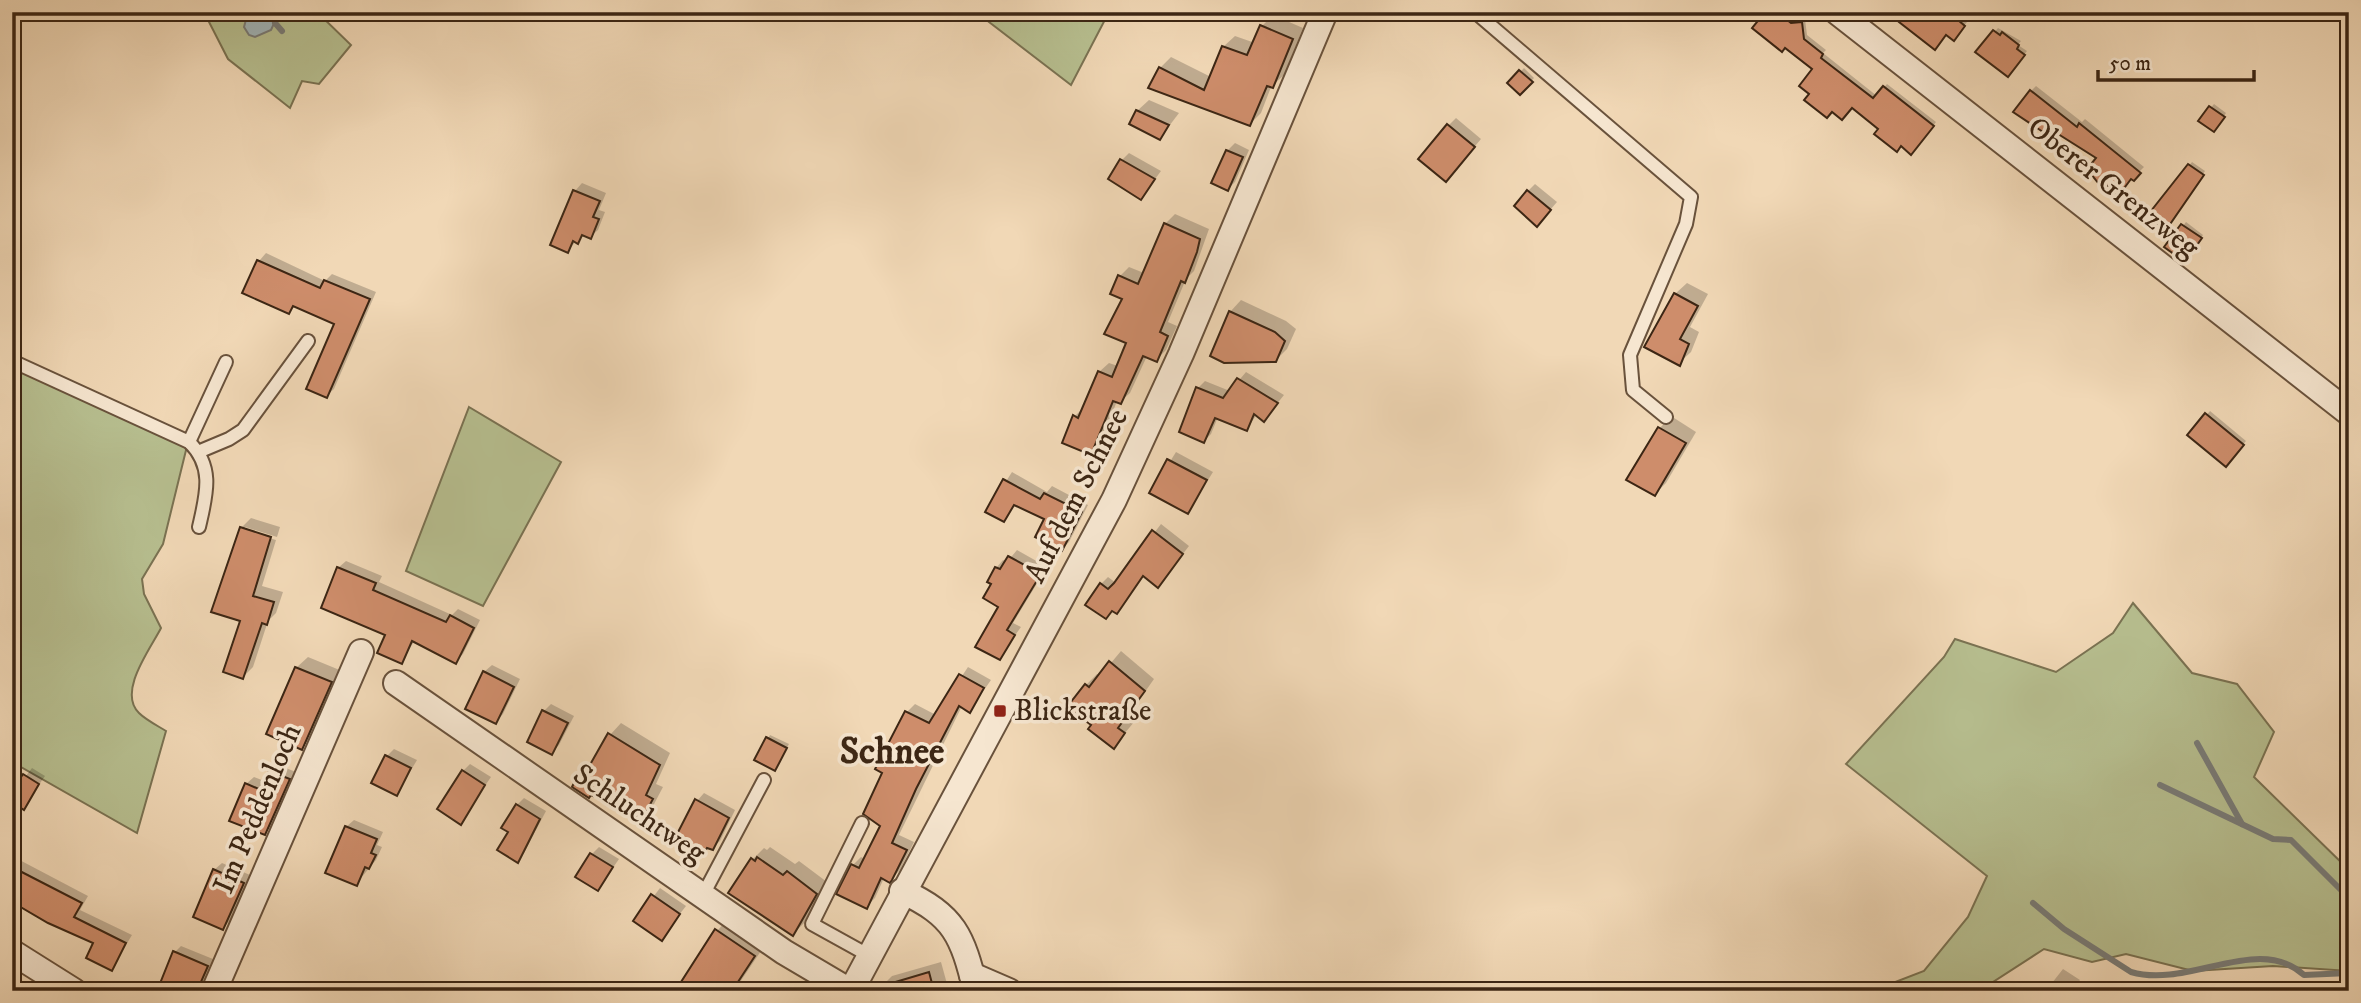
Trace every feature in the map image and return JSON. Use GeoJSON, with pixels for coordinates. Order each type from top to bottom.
{"type":"FeatureCollection","features":[{"type":"Feature","properties":{"kind":"street","name":"Auf dem Schnee"},"geometry":{"type":"LineString","coordinates":[[850,991],[1119,489],[1181,354],[1325,12]]}},
{"type":"Feature","properties":{"kind":"street","name":"Oberer Grenzweg"},"geometry":{"type":"LineString","coordinates":[[1837,12],[2349,414]]}},
{"type":"Feature","properties":{"kind":"street","name":"Im Peddenloch"},"geometry":{"type":"LineString","coordinates":[[214,991],[360,652]]}},
{"type":"Feature","properties":{"kind":"street","name":"Schluchtweg"},"geometry":{"type":"LineString","coordinates":[[396,683],[784,952],[850,991]]}},
{"type":"Feature","properties":{"kind":"street"},"geometry":{"type":"LineString","coordinates":[[902,891],[933,906],[947,918],[955,930],[974,983],[1009,991]]}},
{"type":"Feature","properties":{"kind":"street"},"geometry":{"type":"LineString","coordinates":[[12,952],[74,991]]}},
{"type":"Feature","properties":{"kind":"lane"},"geometry":{"type":"LineString","coordinates":[[1475,12],[1691,197],[1686,224],[1630,355],[1633,390],[1666,417]]}},
{"type":"Feature","properties":{"kind":"lane"},"geometry":{"type":"LineString","coordinates":[[198,452],[243,430],[308,341]]}},
{"type":"Feature","properties":{"kind":"lane"},"geometry":{"type":"LineString","coordinates":[[12,361],[188,442],[198,452],[209,487],[199,527]]}},
{"type":"Feature","properties":{"kind":"lane"},"geometry":{"type":"LineString","coordinates":[[188,442],[226,362]]}},
{"type":"Feature","properties":{"kind":"lane"},"geometry":{"type":"LineString","coordinates":[[703,895],[764,780]]}},
{"type":"Feature","properties":{"kind":"lane"},"geometry":{"type":"LineString","coordinates":[[862,823],[811,924],[868,955]]}},
{"type":"Feature","properties":{"kind":"green space"},"geometry":{"type":"Polygon","coordinates":[[[212,12],[317,12],[351,45],[319,84],[302,81],[290,108],[228,59],[208,20],[212,12]]]}},
{"type":"Feature","properties":{"kind":"green space"},"geometry":{"type":"Polygon","coordinates":[[[976,12],[1109,12],[1071,85],[976,12]]]}},
{"type":"Feature","properties":{"kind":"green space"},"geometry":{"type":"Polygon","coordinates":[[[12,361],[188,442],[163,544],[142,579],[144,594],[161,628],[138,670],[132,694],[133,704],[142,716],[166,731],[137,833],[12,762],[12,361]]]}},
{"type":"Feature","properties":{"kind":"green space"},"geometry":{"type":"Polygon","coordinates":[[[469,407],[561,462],[483,606],[406,571],[469,407]]]}},
{"type":"Feature","properties":{"kind":"green space"},"geometry":{"type":"Polygon","coordinates":[[[2133,603],[2192,673],[2237,684],[2274,732],[2254,777],[2349,870],[2349,971],[2273,966],[2193,971],[2126,954],[2092,962],[2044,949],[1979,991],[1872,991],[1924,971],[1968,917],[1987,876],[1846,764],[1944,657],[1955,639],[2056,672],[2113,633],[2133,603]]]}},
{"type":"Feature","properties":{"kind":"shaded area"},"geometry":{"type":"Polygon","coordinates":[[[248,12],[276,12],[277,17],[271,30],[255,37],[249,35],[244,27],[248,12]]]}},
{"type":"Feature","properties":{"kind":"building"},"geometry":{"type":"Polygon","coordinates":[[[1765,12],[1777,12],[1791,23],[1802,22],[1804,39],[1823,54],[1821,58],[1873,98],[1883,86],[1934,126],[1911,155],[1901,146],[1897,152],[1874,134],[1878,129],[1852,108],[1842,120],[1832,112],[1827,118],[1804,100],[1809,94],[1799,86],[1812,69],[1785,48],[1782,52],[1752,28],[1765,12]]]}},
{"type":"Feature","properties":{"kind":"building"},"geometry":{"type":"Polygon","coordinates":[[[1906,12],[1964,12],[1958,20],[1965,26],[1954,41],[1946,35],[1935,50],[1899,22],[1906,12]]]}},
{"type":"Feature","properties":{"kind":"building"},"geometry":{"type":"Polygon","coordinates":[[[1260,25],[1293,39],[1273,88],[1267,86],[1250,126],[1148,88],[1159,67],[1204,90],[1222,46],[1247,55],[1260,25]]]}},
{"type":"Feature","properties":{"kind":"building"},"geometry":{"type":"Polygon","coordinates":[[[1993,30],[2000,35],[2002,32],[2019,45],[2017,49],[2025,55],[2008,77],[1975,52],[1993,30]]]}},
{"type":"Feature","properties":{"kind":"building"},"geometry":{"type":"Polygon","coordinates":[[[1519,70],[1533,82],[1520,95],[1507,83],[1519,70]]]}},
{"type":"Feature","properties":{"kind":"building"},"geometry":{"type":"Polygon","coordinates":[[[2030,90],[2077,127],[2079,123],[2141,173],[2134,181],[2131,179],[2119,195],[2105,184],[2099,184],[2087,169],[2096,158],[2047,127],[2043,132],[2013,112],[2030,90]]]}},
{"type":"Feature","properties":{"kind":"building"},"geometry":{"type":"Polygon","coordinates":[[[2209,106],[2225,117],[2214,132],[2198,121],[2209,106]]]}},
{"type":"Feature","properties":{"kind":"building"},"geometry":{"type":"Polygon","coordinates":[[[1136,110],[1169,125],[1160,140],[1129,124],[1136,110]]]}},
{"type":"Feature","properties":{"kind":"building"},"geometry":{"type":"Polygon","coordinates":[[[1447,124],[1475,147],[1446,182],[1418,159],[1447,124]]]}},
{"type":"Feature","properties":{"kind":"building"},"geometry":{"type":"Polygon","coordinates":[[[1226,150],[1243,157],[1228,191],[1211,183],[1226,150]]]}},
{"type":"Feature","properties":{"kind":"building"},"geometry":{"type":"Polygon","coordinates":[[[1120,159],[1155,179],[1141,200],[1108,179],[1120,159]]]}},
{"type":"Feature","properties":{"kind":"building"},"geometry":{"type":"Polygon","coordinates":[[[2188,164],[2204,175],[2166,230],[2147,216],[2188,164]]]}},
{"type":"Feature","properties":{"kind":"building"},"geometry":{"type":"Polygon","coordinates":[[[573,190],[600,201],[593,217],[599,219],[591,239],[582,235],[578,244],[573,241],[568,253],[550,245],[573,190]]]}},
{"type":"Feature","properties":{"kind":"building"},"geometry":{"type":"Polygon","coordinates":[[[1527,190],[1551,210],[1537,227],[1514,206],[1527,190]]]}},
{"type":"Feature","properties":{"kind":"building"},"geometry":{"type":"Polygon","coordinates":[[[1164,223],[1200,239],[1197,252],[1185,283],[1181,281],[1160,332],[1168,336],[1157,362],[1143,356],[1121,404],[1113,401],[1091,455],[1062,443],[1073,415],[1078,418],[1098,371],[1112,377],[1126,343],[1104,334],[1122,299],[1110,294],[1118,275],[1138,284],[1164,223]]]}},
{"type":"Feature","properties":{"kind":"building"},"geometry":{"type":"Polygon","coordinates":[[[2181,224],[2202,238],[2185,262],[2164,247],[2181,224]]]}},
{"type":"Feature","properties":{"kind":"building"},"geometry":{"type":"Polygon","coordinates":[[[257,260],[320,288],[324,280],[370,299],[327,398],[306,389],[334,324],[293,306],[289,314],[242,293],[257,260]]]}},
{"type":"Feature","properties":{"kind":"building"},"geometry":{"type":"Polygon","coordinates":[[[1674,293],[1698,306],[1680,339],[1689,344],[1680,366],[1644,347],[1674,293]]]}},
{"type":"Feature","properties":{"kind":"building"},"geometry":{"type":"Polygon","coordinates":[[[1229,311],[1275,332],[1285,341],[1276,362],[1224,363],[1210,356],[1229,311]]]}},
{"type":"Feature","properties":{"kind":"building"},"geometry":{"type":"Polygon","coordinates":[[[1237,378],[1278,403],[1264,422],[1254,414],[1247,431],[1215,418],[1204,443],[1179,432],[1196,387],[1223,398],[1237,378]]]}},
{"type":"Feature","properties":{"kind":"building"},"geometry":{"type":"Polygon","coordinates":[[[2205,413],[2244,445],[2226,467],[2187,435],[2205,413]]]}},
{"type":"Feature","properties":{"kind":"building"},"geometry":{"type":"Polygon","coordinates":[[[1658,427],[1686,443],[1655,496],[1626,480],[1658,427]]]}},
{"type":"Feature","properties":{"kind":"building"},"geometry":{"type":"Polygon","coordinates":[[[1167,459],[1207,480],[1188,514],[1149,493],[1167,459]]]}},
{"type":"Feature","properties":{"kind":"building"},"geometry":{"type":"Polygon","coordinates":[[[1003,479],[1040,499],[1044,493],[1082,512],[1062,551],[1035,537],[1044,519],[1014,505],[1004,522],[985,512],[1003,479]]]}},
{"type":"Feature","properties":{"kind":"building"},"geometry":{"type":"Polygon","coordinates":[[[240,527],[271,537],[253,596],[274,602],[267,625],[262,623],[243,679],[223,672],[240,621],[211,612],[240,527]]]}},
{"type":"Feature","properties":{"kind":"building"},"geometry":{"type":"Polygon","coordinates":[[[1152,530],[1183,554],[1158,588],[1143,576],[1117,614],[1112,611],[1106,619],[1085,605],[1100,583],[1108,589],[1114,583],[1152,530]]]}},
{"type":"Feature","properties":{"kind":"building"},"geometry":{"type":"Polygon","coordinates":[[[1008,556],[1041,574],[1007,630],[1015,635],[1000,660],[975,647],[998,607],[983,598],[991,584],[987,582],[995,567],[1000,569],[1008,556]]]}},
{"type":"Feature","properties":{"kind":"building"},"geometry":{"type":"Polygon","coordinates":[[[337,567],[376,583],[373,590],[446,622],[450,615],[474,628],[456,664],[412,641],[402,664],[377,653],[385,635],[321,608],[337,567]]]}},
{"type":"Feature","properties":{"kind":"building"},"geometry":{"type":"Polygon","coordinates":[[[1109,661],[1145,691],[1118,728],[1125,733],[1114,749],[1088,729],[1091,725],[1067,707],[1085,684],[1089,687],[1109,661]]]}},
{"type":"Feature","properties":{"kind":"building"},"geometry":{"type":"Polygon","coordinates":[[[295,667],[332,682],[302,750],[266,734],[295,667]]]}},
{"type":"Feature","properties":{"kind":"building"},"geometry":{"type":"Polygon","coordinates":[[[483,671],[514,687],[496,724],[465,709],[483,671]]]}},
{"type":"Feature","properties":{"kind":"building"},"geometry":{"type":"Polygon","coordinates":[[[959,674],[984,688],[970,713],[959,706],[916,789],[892,843],[907,850],[890,883],[881,878],[867,909],[836,894],[851,864],[859,868],[880,826],[863,814],[882,773],[875,769],[905,711],[929,723],[959,674]]]}},
{"type":"Feature","properties":{"kind":"building"},"geometry":{"type":"Polygon","coordinates":[[[542,710],[568,723],[552,755],[527,742],[542,710]]]}},
{"type":"Feature","properties":{"kind":"building"},"geometry":{"type":"Polygon","coordinates":[[[608,733],[660,765],[646,795],[653,799],[642,819],[591,795],[589,798],[572,787],[582,767],[587,770],[608,733]]]}},
{"type":"Feature","properties":{"kind":"building"},"geometry":{"type":"Polygon","coordinates":[[[766,737],[787,748],[775,771],[754,760],[766,737]]]}},
{"type":"Feature","properties":{"kind":"building"},"geometry":{"type":"Polygon","coordinates":[[[385,755],[411,768],[397,796],[371,783],[385,755]]]}},
{"type":"Feature","properties":{"kind":"building"},"geometry":{"type":"Polygon","coordinates":[[[462,770],[485,785],[461,825],[437,809],[462,770]]]}},
{"type":"Feature","properties":{"kind":"building"},"geometry":{"type":"Polygon","coordinates":[[[269,771],[290,779],[265,835],[229,821],[245,783],[261,790],[269,771]]]}},
{"type":"Feature","properties":{"kind":"building"},"geometry":{"type":"Polygon","coordinates":[[[23,774],[39,784],[24,810],[12,802],[12,791],[23,774]]]}},
{"type":"Feature","properties":{"kind":"building"},"geometry":{"type":"Polygon","coordinates":[[[695,799],[729,818],[713,850],[707,848],[704,853],[674,840],[695,799]]]}},
{"type":"Feature","properties":{"kind":"building"},"geometry":{"type":"Polygon","coordinates":[[[516,804],[540,819],[518,863],[497,850],[508,832],[501,828],[516,804]]]}},
{"type":"Feature","properties":{"kind":"building"},"geometry":{"type":"Polygon","coordinates":[[[345,826],[377,839],[371,853],[376,855],[369,869],[365,867],[357,886],[325,873],[345,826]]]}},
{"type":"Feature","properties":{"kind":"building"},"geometry":{"type":"Polygon","coordinates":[[[590,853],[613,867],[598,891],[575,877],[590,853]]]}},
{"type":"Feature","properties":{"kind":"building"},"geometry":{"type":"Polygon","coordinates":[[[757,857],[783,875],[787,871],[817,894],[793,936],[728,893],[751,858],[755,861],[757,857]]]}},
{"type":"Feature","properties":{"kind":"building"},"geometry":{"type":"Polygon","coordinates":[[[12,867],[82,903],[74,917],[126,943],[112,971],[86,958],[93,943],[48,923],[12,902],[12,867]]]}},
{"type":"Feature","properties":{"kind":"building"},"geometry":{"type":"Polygon","coordinates":[[[213,869],[244,883],[223,930],[193,917],[213,869]]]}},
{"type":"Feature","properties":{"kind":"building"},"geometry":{"type":"Polygon","coordinates":[[[651,894],[680,914],[662,941],[633,921],[651,894]]]}},
{"type":"Feature","properties":{"kind":"building"},"geometry":{"type":"Polygon","coordinates":[[[715,929],[755,956],[732,991],[694,991],[681,982],[715,929]]]}},
{"type":"Feature","properties":{"kind":"building"},"geometry":{"type":"Polygon","coordinates":[[[173,951],[208,966],[197,991],[157,991],[173,951]]]}},
{"type":"Feature","properties":{"kind":"building"},"geometry":{"type":"Polygon","coordinates":[[[929,972],[934,991],[883,991],[882,986],[929,972]]]}},
{"type":"Feature","properties":{"kind":"waterway"},"geometry":{"type":"LineString","coordinates":[[275,23],[282,31]]}},
{"type":"Feature","properties":{"kind":"waterway"},"geometry":{"type":"LineString","coordinates":[[2197,743],[2242,824]]}},
{"type":"Feature","properties":{"kind":"waterway"},"geometry":{"type":"LineString","coordinates":[[2160,785],[2273,839],[2291,840],[2349,898]]}},
{"type":"Feature","properties":{"kind":"waterway"},"geometry":{"type":"LineString","coordinates":[[2033,903],[2064,929],[2131,972],[2176,974],[2244,960],[2266,959],[2286,964],[2304,975],[2349,973]]}},
{"type":"Feature","properties":{"kind":"place","name":"Blickstraße"},"geometry":{"type":"Point","coordinates":[1000,711]}},
{"type":"Feature","properties":{"kind":"district","name":"Schnee"},"geometry":{"type":"Point","coordinates":[892,752]}}]}
